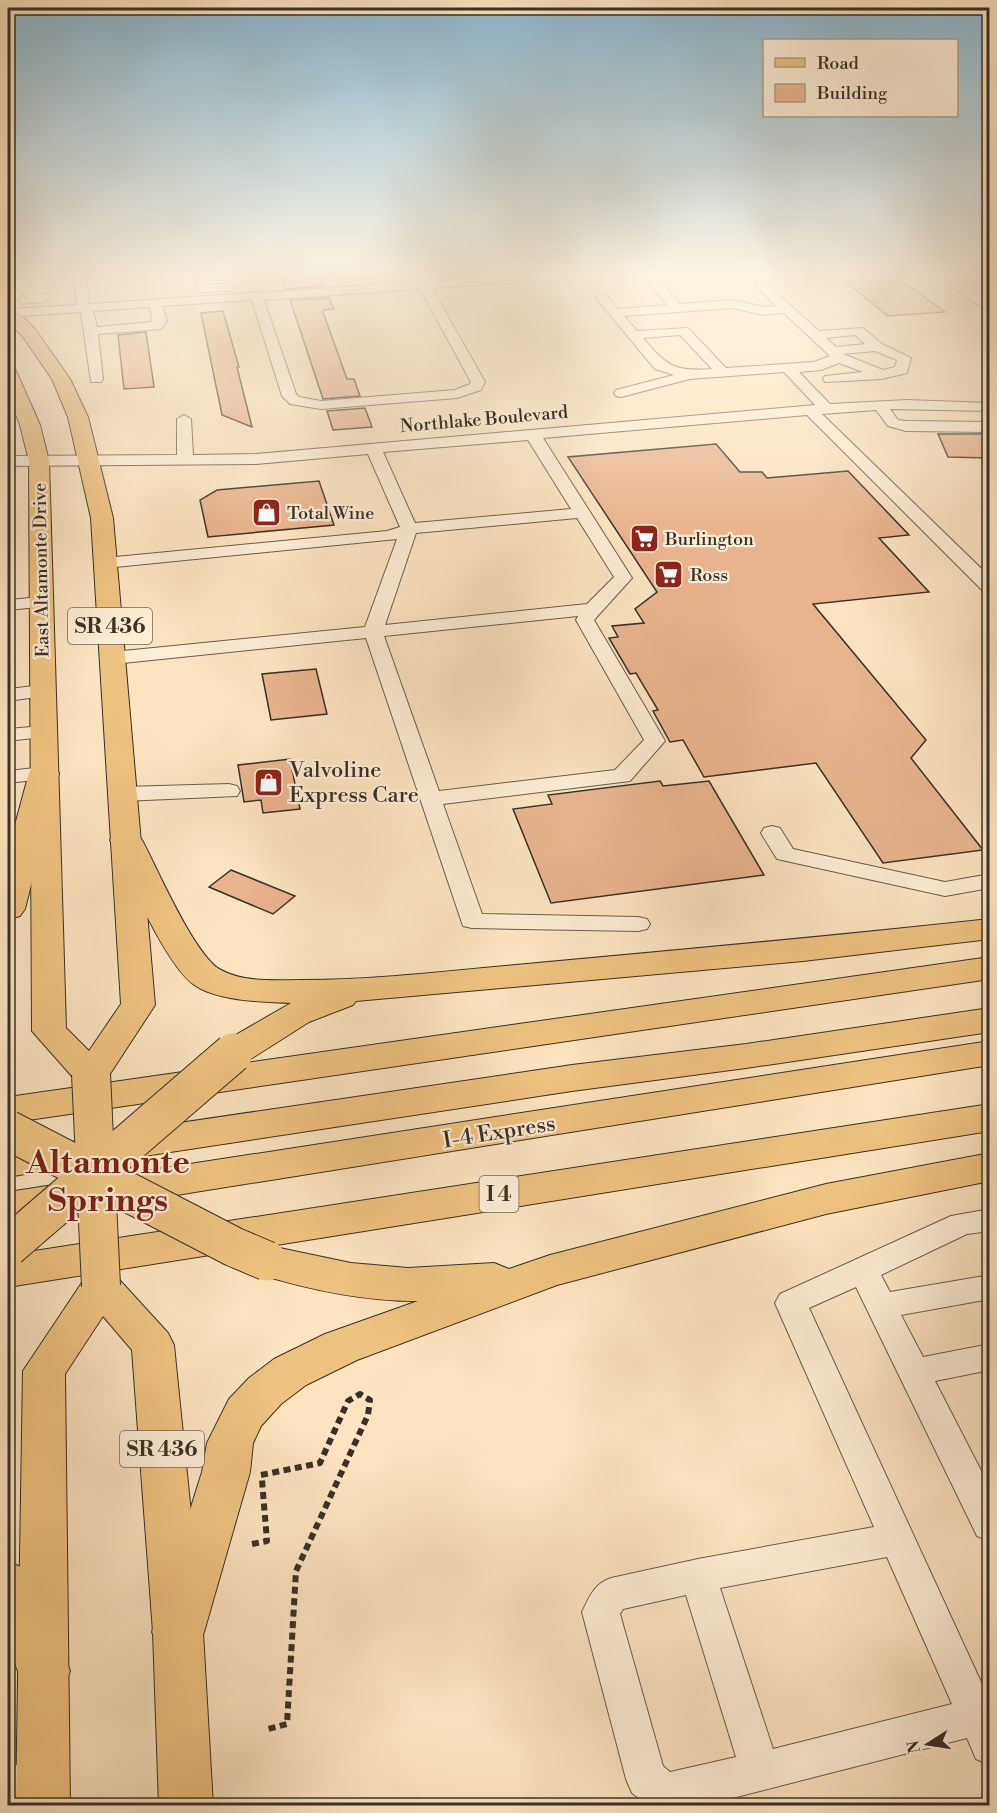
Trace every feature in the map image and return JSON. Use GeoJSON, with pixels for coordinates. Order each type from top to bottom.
{"type":"FeatureCollection","features":[{"type":"Feature","properties":{"kind":"highway"},"geometry":{"type":"LineString","coordinates":[[8,909],[44,773]]}},
{"type":"Feature","properties":{"kind":"highway"},"geometry":{"type":"LineString","coordinates":[[126,840],[183,948],[205,977],[221,984],[243,988],[312,991],[378,989],[803,950],[990,929]]}},
{"type":"Feature","properties":{"kind":"highway"},"geometry":{"type":"LineString","coordinates":[[8,1110],[990,968]]}},
{"type":"Feature","properties":{"kind":"highway"},"geometry":{"type":"LineString","coordinates":[[8,1247],[233,1053],[296,1014],[342,996],[378,989]]}},
{"type":"Feature","properties":{"kind":"highway","name":"I-4 Express"},"geometry":{"type":"LineString","coordinates":[[8,1163],[572,1078],[746,1056],[990,1020]]}},
{"type":"Feature","properties":{"kind":"highway","name":"I-4 Express"},"geometry":{"type":"LineString","coordinates":[[8,1207],[990,1053]]}},
{"type":"Feature","properties":{"kind":"highway","name":"I 4"},"geometry":{"type":"LineString","coordinates":[[8,1271],[990,1117]]}},
{"type":"Feature","properties":{"kind":"highway"},"geometry":{"type":"LineString","coordinates":[[8,1130],[234,1247],[267,1261],[313,1274],[384,1285],[475,1282],[550,1271]]}},
{"type":"Feature","properties":{"kind":"highway"},"geometry":{"type":"LineString","coordinates":[[178,1632],[226,1472],[230,1443],[245,1413],[265,1391],[290,1372],[341,1347],[550,1271],[826,1199],[990,1167]]}},
{"type":"Feature","properties":{"kind":"highway"},"geometry":{"type":"LineString","coordinates":[[8,1585],[44,1671]]}},
{"type":"Feature","properties":{"kind":"main road","name":"SR 436"},"geometry":{"type":"LineString","coordinates":[[44,773],[49,1031],[91,1074],[138,1005],[102,518],[90,459],[78,417],[61,379],[45,357]]}},
{"type":"Feature","properties":{"kind":"main road","name":"East Altamonte Drive"},"geometry":{"type":"LineString","coordinates":[[8,373],[14,402],[30,425],[39,461],[44,773]]}},
{"type":"Feature","properties":{"kind":"main road"},"geometry":{"type":"LineString","coordinates":[[31,1794],[44,1671],[44,1371],[101,1286],[91,1074]]}},
{"type":"Feature","properties":{"kind":"main road","name":"SR 436"},"geometry":{"type":"LineString","coordinates":[[101,1286],[153,1345],[193,1796]]}},
{"type":"Feature","properties":{"kind":"street"},"geometry":{"type":"LineString","coordinates":[[94,357],[96,379]]}},
{"type":"Feature","properties":{"kind":"street"},"geometry":{"type":"LineString","coordinates":[[276,357],[289,396],[295,401],[321,405],[457,394],[468,391],[476,387],[478,382],[464,357]]}},
{"type":"Feature","properties":{"kind":"street"},"geometry":{"type":"LineString","coordinates":[[652,357],[660,366],[690,375]]}},
{"type":"Feature","properties":{"kind":"street"},"geometry":{"type":"LineString","coordinates":[[707,357],[723,373]]}},
{"type":"Feature","properties":{"kind":"street"},"geometry":{"type":"LineString","coordinates":[[621,393],[669,378],[820,365],[834,361],[835,357]]}},
{"type":"Feature","properties":{"kind":"street"},"geometry":{"type":"LineString","coordinates":[[841,357],[882,375]]}},
{"type":"Feature","properties":{"kind":"street"},"geometry":{"type":"LineString","coordinates":[[830,379],[882,375],[902,370],[904,358],[901,357]]}},
{"type":"Feature","properties":{"kind":"street"},"geometry":{"type":"LineString","coordinates":[[788,368],[819,409],[990,588]]}},
{"type":"Feature","properties":{"kind":"street","name":"Northlake Boulevard"},"geometry":{"type":"LineString","coordinates":[[39,461],[256,459],[819,409],[908,404],[990,407]]}},
{"type":"Feature","properties":{"kind":"street"},"geometry":{"type":"LineString","coordinates":[[880,406],[893,423],[906,426],[990,427]]}},
{"type":"Feature","properties":{"kind":"street"},"geometry":{"type":"LineString","coordinates":[[184,419],[186,446],[184,460]]}},
{"type":"Feature","properties":{"kind":"street"},"geometry":{"type":"LineString","coordinates":[[430,799],[622,776],[656,741],[585,620],[592,609],[623,579],[533,435]]}},
{"type":"Feature","properties":{"kind":"street"},"geometry":{"type":"LineString","coordinates":[[374,449],[409,529],[373,631],[472,921],[638,924]]}},
{"type":"Feature","properties":{"kind":"street"},"geometry":{"type":"LineString","coordinates":[[8,461],[39,461]]}},
{"type":"Feature","properties":{"kind":"street"},"geometry":{"type":"LineString","coordinates":[[8,468],[39,461]]}},
{"type":"Feature","properties":{"kind":"street"},"geometry":{"type":"LineString","coordinates":[[105,563],[389,536],[409,529],[582,513]]}},
{"type":"Feature","properties":{"kind":"street"},"geometry":{"type":"LineString","coordinates":[[8,605],[41,602]]}},
{"type":"Feature","properties":{"kind":"street"},"geometry":{"type":"LineString","coordinates":[[112,658],[592,609]]}},
{"type":"Feature","properties":{"kind":"street"},"geometry":{"type":"LineString","coordinates":[[8,695],[43,691]]}},
{"type":"Feature","properties":{"kind":"street"},"geometry":{"type":"LineString","coordinates":[[8,735],[43,732]]}},
{"type":"Feature","properties":{"kind":"street"},"geometry":{"type":"LineString","coordinates":[[8,777],[44,773]]}},
{"type":"Feature","properties":{"kind":"street"},"geometry":{"type":"LineString","coordinates":[[123,794],[229,791]]}},
{"type":"Feature","properties":{"kind":"street"},"geometry":{"type":"LineString","coordinates":[[772,833],[785,854],[796,857],[945,888],[990,881]]}},
{"type":"Feature","properties":{"kind":"street"},"geometry":{"type":"LineString","coordinates":[[897,1539],[698,1576],[611,1595],[602,1612],[646,1779],[666,1793],[985,1725],[897,1539],[791,1303],[962,1224],[990,1220]]}},
{"type":"Feature","properties":{"kind":"street"},"geometry":{"type":"LineString","coordinates":[[863,1270],[990,1525]]}},
{"type":"Feature","properties":{"kind":"street"},"geometry":{"type":"LineString","coordinates":[[881,1306],[990,1287]]}},
{"type":"Feature","properties":{"kind":"street"},"geometry":{"type":"LineString","coordinates":[[914,1372],[990,1357]]}},
{"type":"Feature","properties":{"kind":"street"},"geometry":{"type":"LineString","coordinates":[[698,1576],[761,1772]]}},
{"type":"Feature","properties":{"kind":"path"},"geometry":{"type":"LineString","coordinates":[[252,1544],[267,1541],[260,1475],[320,1463],[348,1401],[360,1394],[370,1400],[368,1415],[296,1571],[287,1724],[268,1729]]}},
{"type":"Feature","properties":{"kind":"building"},"geometry":{"type":"Polygon","coordinates":[[[120,357],[150,357],[154,387],[124,389],[120,357]]]}},
{"type":"Feature","properties":{"kind":"building"},"geometry":{"type":"Polygon","coordinates":[[[210,357],[236,357],[252,427],[222,415],[210,357]]]}},
{"type":"Feature","properties":{"kind":"building"},"geometry":{"type":"Polygon","coordinates":[[[309,357],[339,357],[347,379],[354,379],[360,396],[323,399],[309,357]]]}},
{"type":"Feature","properties":{"kind":"building"},"geometry":{"type":"Polygon","coordinates":[[[365,408],[372,427],[333,430],[327,411],[365,408]]]}},
{"type":"Feature","properties":{"kind":"building"},"geometry":{"type":"Polygon","coordinates":[[[938,434],[990,434],[990,458],[948,457],[938,434]]]}},
{"type":"Feature","properties":{"kind":"building"},"geometry":{"type":"Polygon","coordinates":[[[716,444],[740,472],[762,472],[767,478],[848,471],[909,535],[879,538],[929,592],[813,604],[926,740],[911,758],[983,850],[883,863],[816,763],[704,777],[683,740],[670,742],[653,711],[658,710],[636,673],[630,674],[609,638],[618,637],[612,626],[644,623],[635,609],[657,592],[568,457],[716,444]]]}},
{"type":"Feature","properties":{"kind":"building","name":"Total Wine"},"geometry":{"type":"Polygon","coordinates":[[[319,481],[334,525],[208,537],[200,500],[217,490],[319,481]]]}},
{"type":"Feature","properties":{"kind":"building"},"geometry":{"type":"Polygon","coordinates":[[[316,669],[327,714],[271,720],[262,674],[316,669]]]}},
{"type":"Feature","properties":{"kind":"building","name":"Valvoline Express Care"},"geometry":{"type":"Polygon","coordinates":[[[290,759],[300,809],[263,813],[261,800],[244,802],[238,765],[290,759]]]}},
{"type":"Feature","properties":{"kind":"building"},"geometry":{"type":"Polygon","coordinates":[[[660,781],[663,786],[709,781],[764,875],[551,903],[513,809],[552,804],[548,795],[660,781]]]}},
{"type":"Feature","properties":{"kind":"building"},"geometry":{"type":"Polygon","coordinates":[[[231,870],[295,896],[273,914],[209,887],[231,870]]]}},
{"type":"Feature","properties":{"kind":"place","name":"Total Wine"},"geometry":{"type":"Point","coordinates":[266,513]}},
{"type":"Feature","properties":{"kind":"place","name":"Burlington"},"geometry":{"type":"Point","coordinates":[644,539]}},
{"type":"Feature","properties":{"kind":"place","name":"Ross"},"geometry":{"type":"Point","coordinates":[669,575]}},
{"type":"Feature","properties":{"kind":"place","name":"Valvoline Express Care"},"geometry":{"type":"Point","coordinates":[268,782]}},
{"type":"Feature","properties":{"kind":"district","name":"Altamonte Springs"},"geometry":{"type":"Point","coordinates":[108,1180]}}]}
